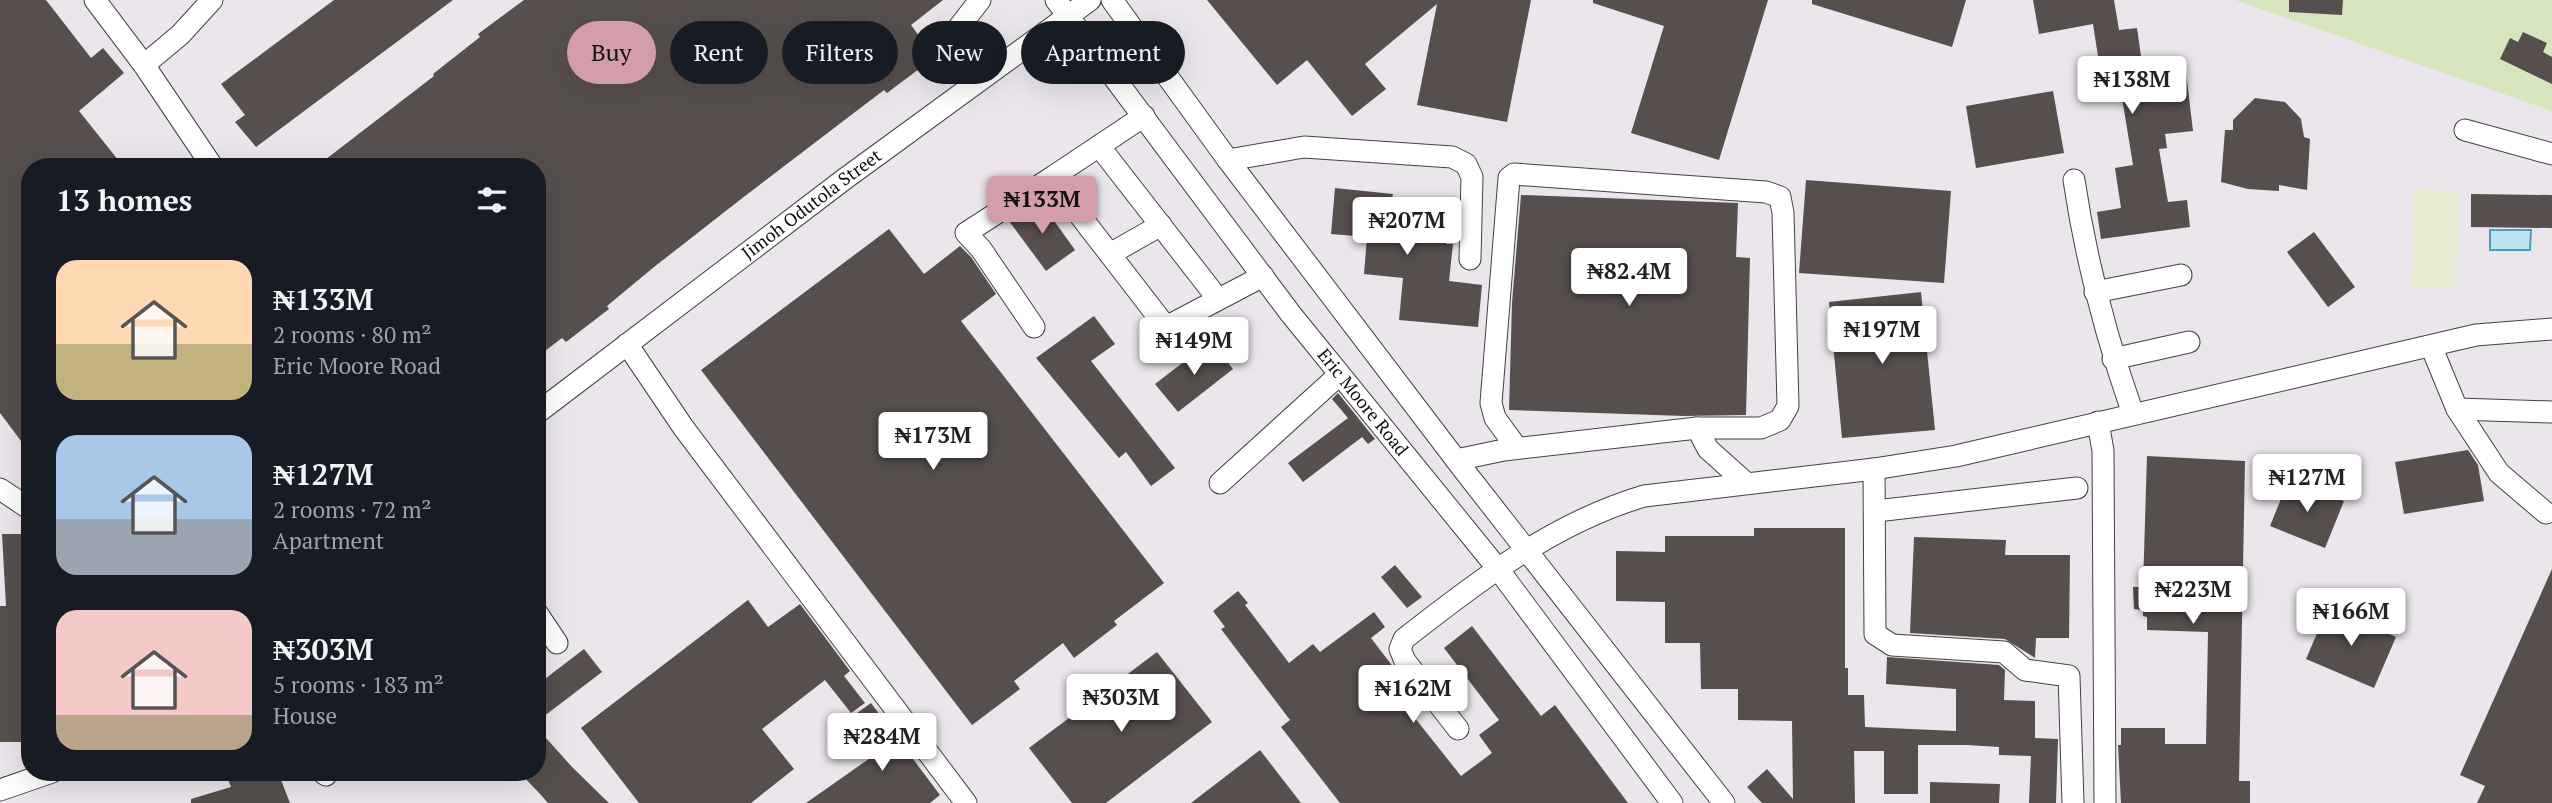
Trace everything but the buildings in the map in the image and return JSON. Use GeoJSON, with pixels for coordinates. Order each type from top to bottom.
{"type":"FeatureCollection","features":[{"type":"Feature","properties":{"kind":"street"},"geometry":{"type":"LineString","coordinates":[[95,0],[144,65],[207,158]]}},
{"type":"Feature","properties":{"kind":"street"},"geometry":{"type":"LineString","coordinates":[[144,65],[180,35],[212,0]]}},
{"type":"Feature","properties":{"kind":"street"},"geometry":{"type":"LineString","coordinates":[[964,21],[980,0]]}},
{"type":"Feature","properties":{"kind":"street","name":"Jimoh Odutola Street"},"geometry":{"type":"LineString","coordinates":[[1007,55],[1062,8],[1090,0]]}},
{"type":"Feature","properties":{"kind":"street"},"geometry":{"type":"LineString","coordinates":[[1112,0],[1228,160],[1456,460],[1724,803]]}},
{"type":"Feature","properties":{"kind":"street","name":"Eric Moore Road"},"geometry":{"type":"LineString","coordinates":[[1062,8],[1339,376],[1497,569],[1672,803]]}},
{"type":"Feature","properties":{"kind":"street","name":"Jimoh Odutola Street"},"geometry":{"type":"LineString","coordinates":[[546,406],[972,84]]}},
{"type":"Feature","properties":{"kind":"street"},"geometry":{"type":"LineString","coordinates":[[1034,327],[981,249],[966,233],[1144,116]]}},
{"type":"Feature","properties":{"kind":"street"},"geometry":{"type":"LineString","coordinates":[[2465,130],[2552,154]]}},
{"type":"Feature","properties":{"kind":"street"},"geometry":{"type":"LineString","coordinates":[[1099,146],[1219,299]]}},
{"type":"Feature","properties":{"kind":"street"},"geometry":{"type":"LineString","coordinates":[[1228,160],[1304,147],[1452,157],[1466,164],[1472,177],[1470,259]]}},
{"type":"Feature","properties":{"kind":"street"},"geometry":{"type":"LineString","coordinates":[[1456,460],[1517,448],[1698,428],[1761,428],[1780,420],[1788,406],[1783,213],[1780,197],[1766,192],[1514,174],[1508,183],[1491,403],[1495,418],[1517,448]]}},
{"type":"Feature","properties":{"kind":"street"},"geometry":{"type":"LineString","coordinates":[[1052,177],[1166,327],[1263,276]]}},
{"type":"Feature","properties":{"kind":"street"},"geometry":{"type":"LineString","coordinates":[[2074,180],[2084,246],[2095,292],[2113,359],[2133,414]]}},
{"type":"Feature","properties":{"kind":"street"},"geometry":{"type":"LineString","coordinates":[[1110,254],[1161,225]]}},
{"type":"Feature","properties":{"kind":"street"},"geometry":{"type":"LineString","coordinates":[[2095,292],[2181,275]]}},
{"type":"Feature","properties":{"kind":"street"},"geometry":{"type":"LineString","coordinates":[[1458,729],[1405,661],[1400,649],[1404,639],[1527,548],[1608,507],[1644,496],[1874,469],[1956,456],[2476,335],[2552,329]]}},
{"type":"Feature","properties":{"kind":"street"},"geometry":{"type":"LineString","coordinates":[[2113,359],[2189,342]]}},
{"type":"Feature","properties":{"kind":"street"},"geometry":{"type":"LineString","coordinates":[[627,344],[683,427],[966,803]]}},
{"type":"Feature","properties":{"kind":"street"},"geometry":{"type":"LineString","coordinates":[[2431,346],[2457,409],[2498,473],[2546,513]]}},
{"type":"Feature","properties":{"kind":"street"},"geometry":{"type":"LineString","coordinates":[[1220,483],[1339,376]]}},
{"type":"Feature","properties":{"kind":"street"},"geometry":{"type":"LineString","coordinates":[[2457,409],[2552,412]]}},
{"type":"Feature","properties":{"kind":"street"},"geometry":{"type":"LineString","coordinates":[[2098,422],[2103,451],[2105,803]]}},
{"type":"Feature","properties":{"kind":"street"},"geometry":{"type":"LineString","coordinates":[[1698,428],[1708,449],[1746,483]]}},
{"type":"Feature","properties":{"kind":"street"},"geometry":{"type":"LineString","coordinates":[[1874,469],[1875,634],[1892,645],[2004,652],[2025,670],[2069,676],[2073,803]]}},
{"type":"Feature","properties":{"kind":"street"},"geometry":{"type":"LineString","coordinates":[[1876,511],[2077,488]]}},
{"type":"Feature","properties":{"kind":"street"},"geometry":{"type":"LineString","coordinates":[[0,489],[21,503]]}},
{"type":"Feature","properties":{"kind":"street"},"geometry":{"type":"LineString","coordinates":[[546,626],[557,643]]}},
{"type":"Feature","properties":{"kind":"street"},"geometry":{"type":"LineString","coordinates":[[0,790],[26,781]]}},
{"type":"Feature","properties":{"kind":"shaded area"},"geometry":{"type":"Polygon","coordinates":[[[0,0],[2552,0],[2552,803],[0,803],[0,0]]]}},
{"type":"Feature","properties":{"kind":"green space"},"geometry":{"type":"Polygon","coordinates":[[[2235,0],[2552,0],[2552,111],[2235,0]]]}},
{"type":"Feature","properties":{"kind":"green space"},"geometry":{"type":"Polygon","coordinates":[[[2414,190],[2458,191],[2456,288],[2412,287],[2414,190]]]}},
{"type":"Feature","properties":{"kind":"water"},"geometry":{"type":"Polygon","coordinates":[[[2490,230],[2531,230],[2530,250],[2490,250],[2490,230]]]}}]}
